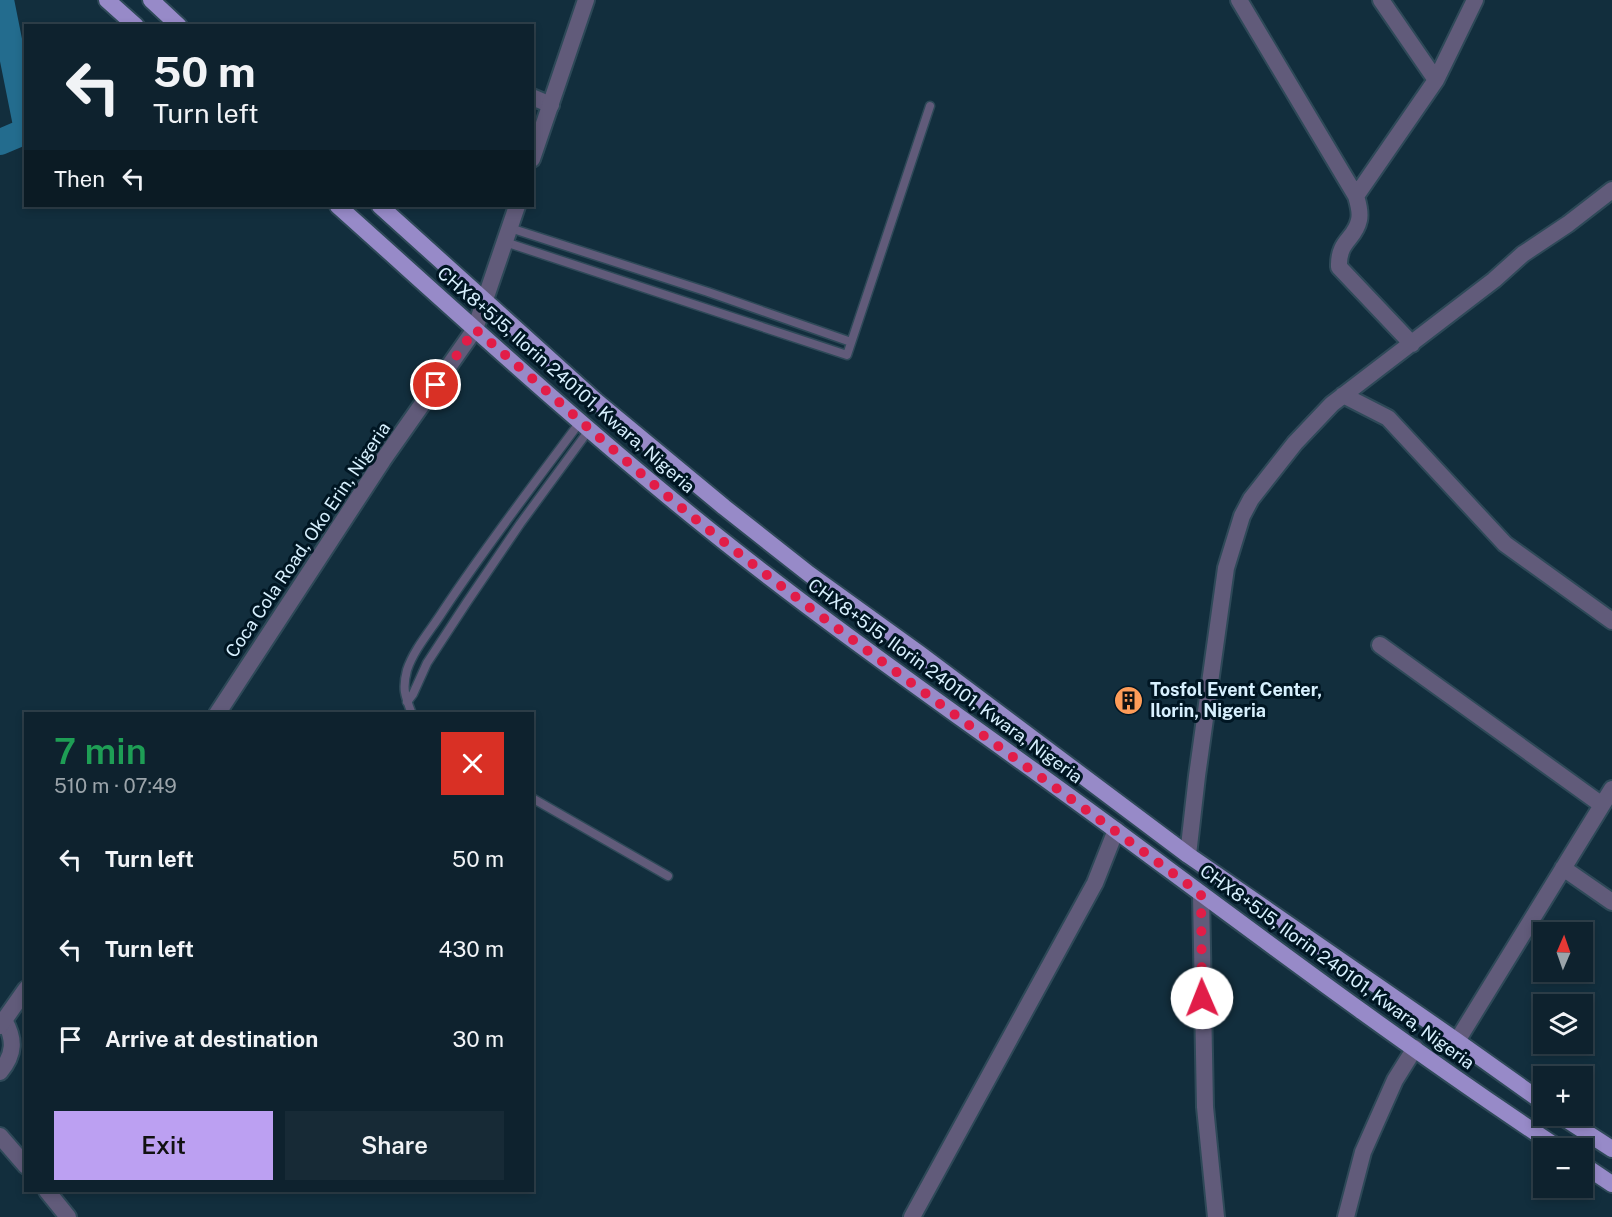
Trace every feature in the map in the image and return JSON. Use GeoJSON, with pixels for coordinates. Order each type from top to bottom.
{"type":"FeatureCollection","features":[{"type":"Feature","properties":{"kind":"main road"},"geometry":{"type":"LineString","coordinates":[[107,0],[134,24]]}},
{"type":"Feature","properties":{"kind":"main road"},"geometry":{"type":"LineString","coordinates":[[151,0],[177,24]]}},
{"type":"Feature","properties":{"kind":"main road","name":"CHX8+5J5, Ilorin 240101, Kwara, Nigeria"},"geometry":{"type":"LineString","coordinates":[[339,207],[585,426],[711,532],[801,602],[1201,894],[1544,1138]]}},
{"type":"Feature","properties":{"kind":"main road","name":"CHX8+5J5, Ilorin 240101, Kwara, Nigeria"},"geometry":{"type":"LineString","coordinates":[[381,207],[596,401],[809,574],[920,654],[1188,855],[1533,1095]]}},
{"type":"Feature","properties":{"kind":"main road"},"geometry":{"type":"LineString","coordinates":[[1576,1126],[1612,1149]]}},
{"type":"Feature","properties":{"kind":"main road"},"geometry":{"type":"LineString","coordinates":[[1593,1171],[1612,1184]]}},
{"type":"Feature","properties":{"kind":"street"},"geometry":{"type":"LineString","coordinates":[[534,153],[586,0]]}},
{"type":"Feature","properties":{"kind":"street"},"geometry":{"type":"LineString","coordinates":[[1239,0],[1356,196],[1359,220],[1342,247],[1339,267],[1412,344]]}},
{"type":"Feature","properties":{"kind":"street"},"geometry":{"type":"LineString","coordinates":[[1381,0],[1436,80]]}},
{"type":"Feature","properties":{"kind":"street"},"geometry":{"type":"LineString","coordinates":[[1356,196],[1436,80],[1475,0]]}},
{"type":"Feature","properties":{"kind":"street"},"geometry":{"type":"LineString","coordinates":[[534,98],[551,105]]}},
{"type":"Feature","properties":{"kind":"street"},"geometry":{"type":"LineString","coordinates":[[1188,855],[1226,568],[1242,516],[1251,500],[1295,443],[1343,395],[1494,280],[1523,254],[1568,224],[1612,190]]}},
{"type":"Feature","properties":{"kind":"street","name":"Coca Cola Road, Oko Erin, Nigeria"},"geometry":{"type":"LineString","coordinates":[[218,712],[383,460],[475,329],[517,207]]}},
{"type":"Feature","properties":{"kind":"street"},"geometry":{"type":"LineString","coordinates":[[1343,395],[1388,418],[1505,543],[1612,621]]}},
{"type":"Feature","properties":{"kind":"street"},"geometry":{"type":"LineString","coordinates":[[1380,645],[1602,805]]}},
{"type":"Feature","properties":{"kind":"street"},"geometry":{"type":"LineString","coordinates":[[1457,1041],[1612,789]]}},
{"type":"Feature","properties":{"kind":"street"},"geometry":{"type":"LineString","coordinates":[[912,1217],[1095,883],[1116,830]]}},
{"type":"Feature","properties":{"kind":"street"},"geometry":{"type":"LineString","coordinates":[[1563,868],[1612,902]]}},
{"type":"Feature","properties":{"kind":"street"},"geometry":{"type":"LineString","coordinates":[[1201,894],[1205,1107],[1216,1217]]}},
{"type":"Feature","properties":{"kind":"street"},"geometry":{"type":"LineString","coordinates":[[0,1071],[8,1062],[13,1036],[2,1023],[24,992]]}},
{"type":"Feature","properties":{"kind":"street"},"geometry":{"type":"LineString","coordinates":[[1346,1217],[1364,1152],[1395,1080],[1415,1048]]}},
{"type":"Feature","properties":{"kind":"street"},"geometry":{"type":"LineString","coordinates":[[0,1136],[24,1164]]}},
{"type":"Feature","properties":{"kind":"street"},"geometry":{"type":"LineString","coordinates":[[48,1192],[60,1214]]}},
{"type":"Feature","properties":{"kind":"lane"},"geometry":{"type":"LineString","coordinates":[[507,235],[847,355],[930,106]]}},
{"type":"Feature","properties":{"kind":"lane"},"geometry":{"type":"LineString","coordinates":[[507,235],[708,292],[851,342]]}},
{"type":"Feature","properties":{"kind":"lane"},"geometry":{"type":"LineString","coordinates":[[411,712],[404,687],[408,668],[415,654],[452,597],[585,426]]}},
{"type":"Feature","properties":{"kind":"lane"},"geometry":{"type":"LineString","coordinates":[[407,702],[427,663],[585,426]]}},
{"type":"Feature","properties":{"kind":"lane"},"geometry":{"type":"LineString","coordinates":[[534,799],[668,876]]}},
{"type":"Feature","properties":{"kind":"waterway"},"geometry":{"type":"LineString","coordinates":[[1,0],[24,115]]}},
{"type":"Feature","properties":{"kind":"waterway"},"geometry":{"type":"LineString","coordinates":[[0,142],[24,132]]}},
{"type":"Feature","properties":{"kind":"place","name":"Tosfol Event Center, Ilorin, Nigeria"},"geometry":{"type":"Point","coordinates":[1129,700]}},
{"type":"Feature","properties":{"kind":"route"},"geometry":{"type":"LineString","coordinates":[[436,385],[475,329],[589,430],[711,532],[801,602],[1201,894],[1202,998]]}}]}
